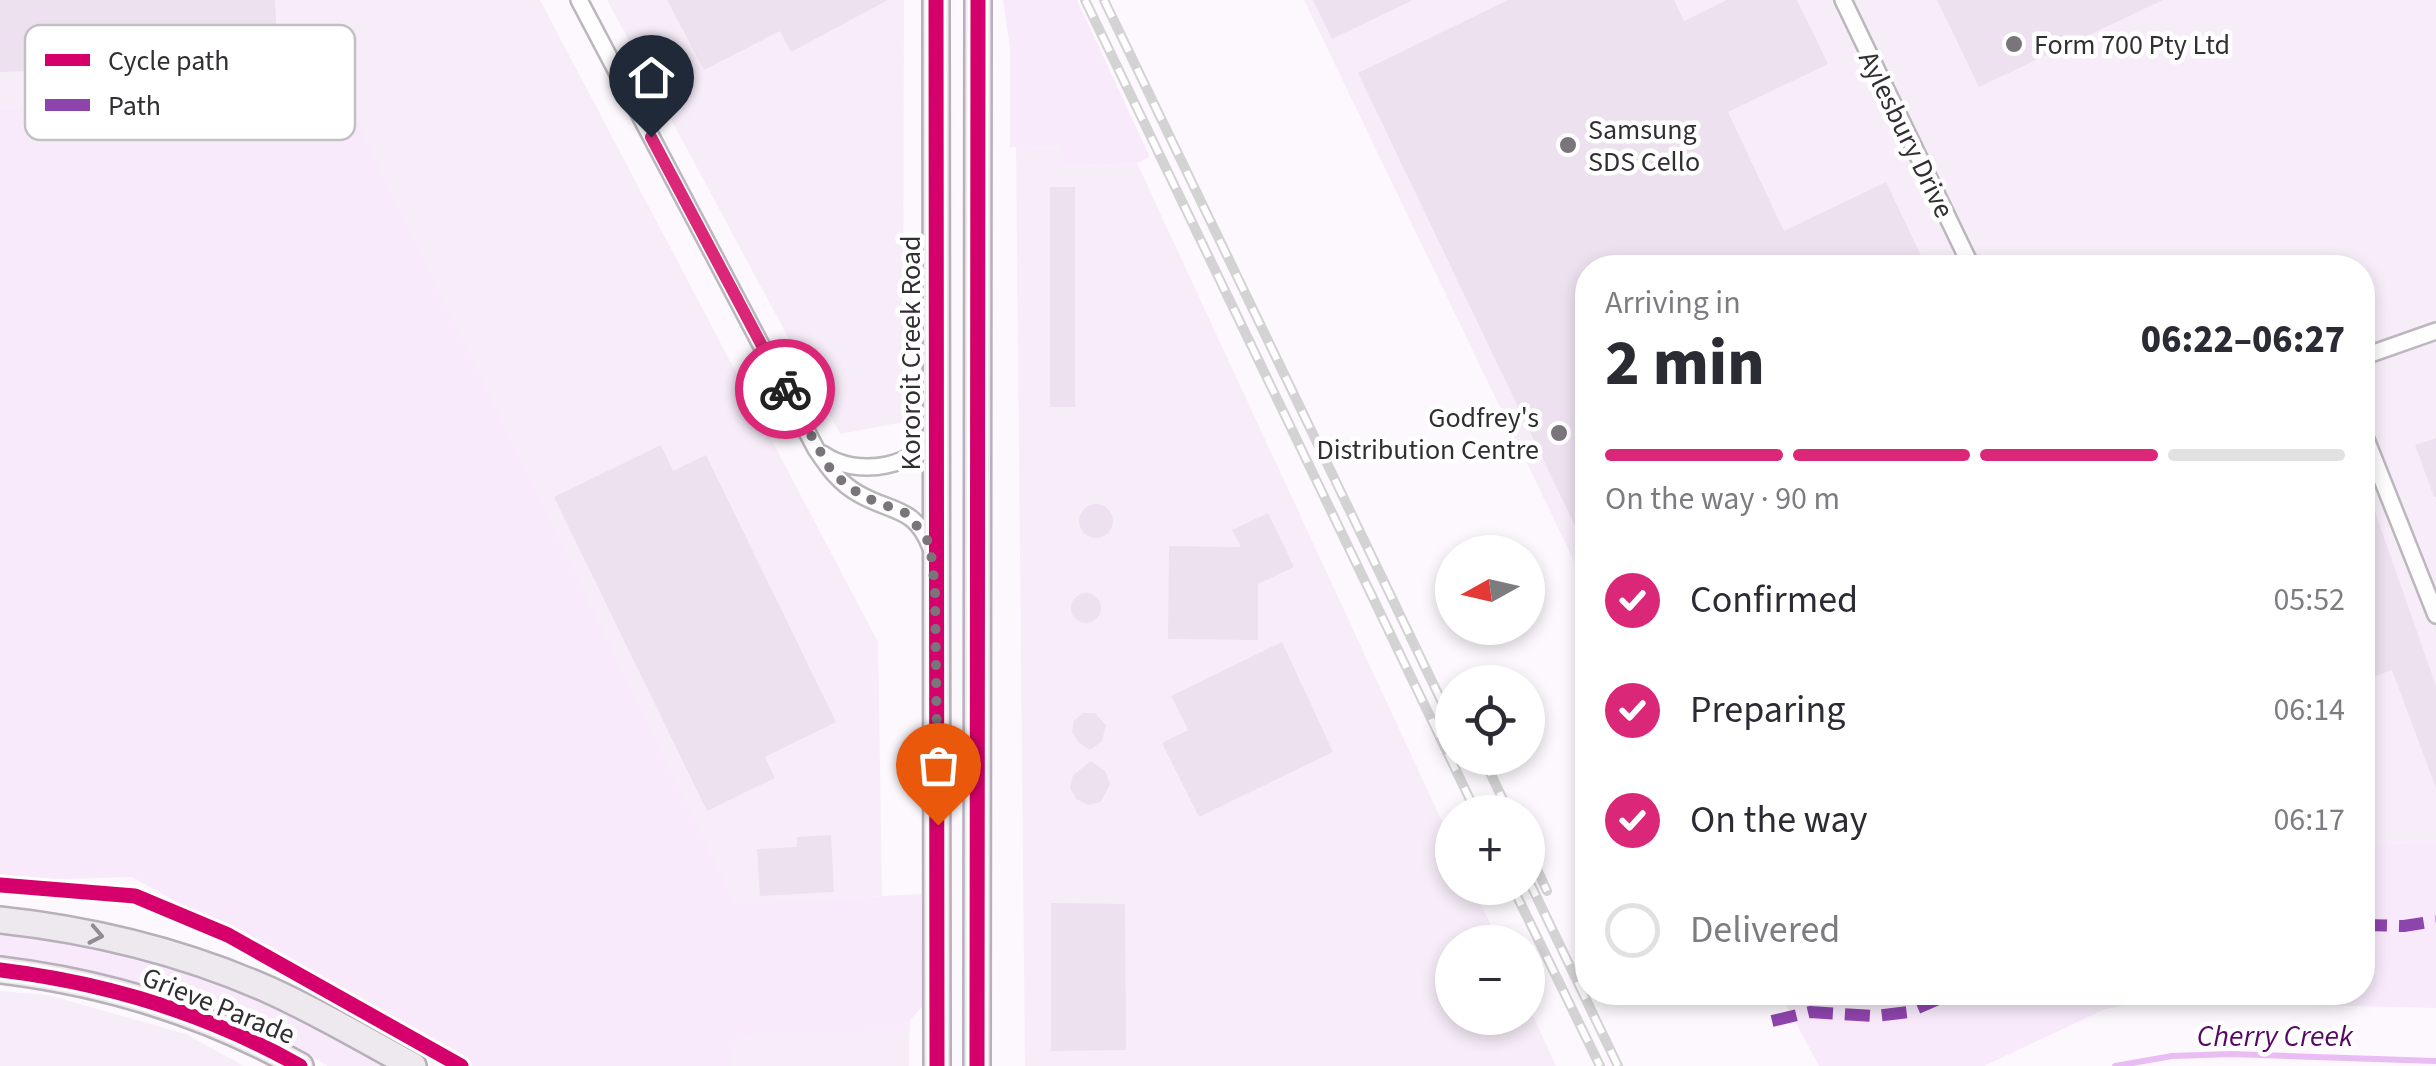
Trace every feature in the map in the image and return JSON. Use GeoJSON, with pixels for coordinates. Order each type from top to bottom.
{"type":"FeatureCollection","features":[{"type":"Feature","properties":{"kind":"main road","name":"Kororoit Creek Road"},"geometry":{"type":"LineString","coordinates":[[936,0],[937,1066]]}},
{"type":"Feature","properties":{"kind":"main road"},"geometry":{"type":"LineString","coordinates":[[977,1066],[978,0]]}},
{"type":"Feature","properties":{"kind":"main road","name":"Grieve Parade"},"geometry":{"type":"LineString","coordinates":[[0,920],[115,938],[216,969],[314,1012],[413,1066]]}},
{"type":"Feature","properties":{"kind":"main road","name":"Grieve Parade"},"geometry":{"type":"LineString","coordinates":[[0,970],[109,988],[177,1008],[300,1066]]}},
{"type":"Feature","properties":{"kind":"street"},"geometry":{"type":"LineString","coordinates":[[579,0],[816,449],[846,486],[862,496],[896,507],[920,526],[930,544],[935,588]]}},
{"type":"Feature","properties":{"kind":"street","name":"Aylesbury Drive"},"geometry":{"type":"LineString","coordinates":[[1843,0],[1966,255]]}},
{"type":"Feature","properties":{"kind":"street"},"geometry":{"type":"LineString","coordinates":[[2375,351],[2436,330]]}},
{"type":"Feature","properties":{"kind":"street"},"geometry":{"type":"LineString","coordinates":[[816,449],[842,465],[872,468],[890,464],[922,445],[933,431],[935,408]]}},
{"type":"Feature","properties":{"kind":"street"},"geometry":{"type":"LineString","coordinates":[[2375,462],[2436,615]]}},
{"type":"Feature","properties":{"kind":"shaded area"},"geometry":{"type":"Polygon","coordinates":[[[0,0],[540,0],[878,642],[882,896],[736,905],[355,117],[355,25],[25,25],[25,108],[0,109],[0,0]]]}},
{"type":"Feature","properties":{"kind":"shaded area"},"geometry":{"type":"Polygon","coordinates":[[[607,0],[904,0],[903,422],[840,434],[607,0]]]}},
{"type":"Feature","properties":{"kind":"shaded area"},"geometry":{"type":"Polygon","coordinates":[[[1003,0],[1077,0],[1150,157],[1137,163],[1063,167],[1062,146],[1010,147],[1010,47],[1003,0]]]}},
{"type":"Feature","properties":{"kind":"shaded area"},"geometry":{"type":"Polygon","coordinates":[[[1304,0],[2436,0],[2436,843],[2375,844],[2375,255],[1575,255],[1575,563],[1304,0]]]}},
{"type":"Feature","properties":{"kind":"shaded area"},"geometry":{"type":"Polygon","coordinates":[[[25,108],[25,140],[355,140],[355,116],[736,904],[921,894],[922,1007],[900,1031],[747,1034],[731,1048],[731,1066],[472,1066],[132,877],[0,881],[0,109],[25,108]]]}},
{"type":"Feature","properties":{"kind":"shaded area"},"geometry":{"type":"Polygon","coordinates":[[[1063,146],[1064,167],[1137,163],[1435,806],[1435,905],[1481,905],[1491,925],[1435,925],[1435,1035],[1542,1035],[1556,1066],[1025,1066],[1016,147],[1063,146]]]}},
{"type":"Feature","properties":{"kind":"shaded area"},"geometry":{"type":"Polygon","coordinates":[[[2436,843],[2436,1008],[2308,1005],[2375,1005],[2375,844],[2436,843]]]}},
{"type":"Feature","properties":{"kind":"shaded area"},"geometry":{"type":"Polygon","coordinates":[[[0,932],[119,951],[188,971],[276,1009],[389,1066],[328,1066],[273,1035],[200,1003],[119,977],[0,959],[0,932]]]}},
{"type":"Feature","properties":{"kind":"shaded area"},"geometry":{"type":"Polygon","coordinates":[[[0,991],[48,995],[186,1034],[244,1066],[0,1066],[0,991]]]}},
{"type":"Feature","properties":{"kind":"shaded area"},"geometry":{"type":"Polygon","coordinates":[[[1786,1005],[2125,1005],[2103,1010],[1984,1066],[1819,1066],[1786,1005]]]}},
{"type":"Feature","properties":{"kind":"shaded area"},"geometry":{"type":"Polygon","coordinates":[[[910,1009],[909,1066],[723,1066],[723,1043],[742,1024],[910,1009]]]}},
{"type":"Feature","properties":{"kind":"building"},"geometry":{"type":"Polygon","coordinates":[[[0,0],[275,0],[276,25],[25,25],[25,71],[0,72],[0,0]]]}},
{"type":"Feature","properties":{"kind":"building"},"geometry":{"type":"Polygon","coordinates":[[[667,0],[888,0],[791,52],[780,31],[704,70],[667,0]]]}},
{"type":"Feature","properties":{"kind":"building"},"geometry":{"type":"Polygon","coordinates":[[[1313,0],[1413,0],[1332,39],[1313,0]]]}},
{"type":"Feature","properties":{"kind":"building","name":"Samsung SDS Cello"},"geometry":{"type":"Polygon","coordinates":[[[1508,0],[1674,0],[1684,21],[1727,0],[1797,0],[1828,64],[1728,112],[1784,231],[1886,182],[1921,255],[1575,255],[1575,526],[1358,73],[1508,0]]]}},
{"type":"Feature","properties":{"kind":"building","name":"Form 700 Pty Ltd"},"geometry":{"type":"Polygon","coordinates":[[[1937,0],[2163,0],[1979,87],[1937,0]]]}},
{"type":"Feature","properties":{"kind":"building"},"geometry":{"type":"Polygon","coordinates":[[[1050,187],[1075,187],[1075,407],[1050,407],[1050,187]]]}},
{"type":"Feature","properties":{"kind":"building"},"geometry":{"type":"Polygon","coordinates":[[[2436,438],[2436,497],[2434,497],[2415,445],[2436,438]]]}},
{"type":"Feature","properties":{"kind":"building"},"geometry":{"type":"Polygon","coordinates":[[[661,445],[673,471],[706,455],[836,722],[765,757],[775,778],[707,811],[554,497],[661,445]]]}},
{"type":"Feature","properties":{"kind":"building"},"geometry":{"type":"Polygon","coordinates":[[[1096,504],[1108,509],[1113,521],[1108,533],[1096,538],[1084,533],[1079,521],[1084,509],[1096,504]]]}},
{"type":"Feature","properties":{"kind":"building"},"geometry":{"type":"Polygon","coordinates":[[[2375,512],[2436,686],[2436,788],[2392,670],[2375,676],[2375,512]]]}},
{"type":"Feature","properties":{"kind":"building"},"geometry":{"type":"Polygon","coordinates":[[[1268,513],[1294,567],[1258,584],[1258,640],[1168,639],[1169,546],[1241,547],[1232,530],[1268,513]]]}},
{"type":"Feature","properties":{"kind":"building"},"geometry":{"type":"Polygon","coordinates":[[[1086,593],[1097,597],[1101,608],[1097,619],[1086,623],[1075,619],[1071,608],[1075,597],[1086,593]]]}},
{"type":"Feature","properties":{"kind":"building"},"geometry":{"type":"Polygon","coordinates":[[[1282,642],[1333,752],[1199,817],[1162,743],[1188,730],[1171,696],[1282,642]]]}},
{"type":"Feature","properties":{"kind":"building"},"geometry":{"type":"Polygon","coordinates":[[[1083,713],[1095,713],[1106,725],[1102,741],[1090,750],[1072,732],[1074,721],[1083,713]]]}},
{"type":"Feature","properties":{"kind":"building"},"geometry":{"type":"Polygon","coordinates":[[[1091,761],[1105,771],[1110,784],[1101,802],[1088,805],[1076,799],[1070,788],[1073,775],[1091,761]]]}},
{"type":"Feature","properties":{"kind":"building"},"geometry":{"type":"Polygon","coordinates":[[[831,835],[834,892],[760,896],[757,849],[797,847],[797,837],[831,835]]]}},
{"type":"Feature","properties":{"kind":"building"},"geometry":{"type":"Polygon","coordinates":[[[1051,903],[1125,904],[1126,1050],[1051,1051],[1051,903]]]}},
{"type":"Feature","properties":{"kind":"waterway","name":"Cherry Creek"},"geometry":{"type":"LineString","coordinates":[[2115,1066],[2172,1056],[2231,1054],[2436,1061]]}},
{"type":"Feature","properties":{"kind":"railway"},"geometry":{"type":"LineString","coordinates":[[1085,0],[1468,795]]}},
{"type":"Feature","properties":{"kind":"railway"},"geometry":{"type":"LineString","coordinates":[[1104,0],[1435,688]]}},
{"type":"Feature","properties":{"kind":"railway"},"geometry":{"type":"LineString","coordinates":[[1491,775],[1501,795]]}},
{"type":"Feature","properties":{"kind":"railway"},"geometry":{"type":"LineString","coordinates":[[1545,887],[1547,891]]}},
{"type":"Feature","properties":{"kind":"railway"},"geometry":{"type":"LineString","coordinates":[[1521,905],[1600,1066]]}},
{"type":"Feature","properties":{"kind":"railway"},"geometry":{"type":"LineString","coordinates":[[1541,905],[1575,977]]}},
{"type":"Feature","properties":{"kind":"railway"},"geometry":{"type":"LineString","coordinates":[[1589,1005],[1618,1066]]}},
{"type":"Feature","properties":{"kind":"marked path"},"geometry":{"type":"LineString","coordinates":[[2375,925],[2436,921]]}},
{"type":"Feature","properties":{"kind":"marked path"},"geometry":{"type":"LineString","coordinates":[[1772,1021],[1810,1012],[1875,1016],[1908,1012],[1924,1005]]}},
{"type":"Feature","properties":{"kind":"cycle path"},"geometry":{"type":"LineString","coordinates":[[936,0],[937,1066]]}},
{"type":"Feature","properties":{"kind":"cycle path"},"geometry":{"type":"LineString","coordinates":[[977,1066],[978,0]]}},
{"type":"Feature","properties":{"kind":"cycle path"},"geometry":{"type":"LineString","coordinates":[[0,885],[135,896],[228,935],[461,1066]]}},
{"type":"Feature","properties":{"kind":"cycle path"},"geometry":{"type":"LineString","coordinates":[[0,970],[79,983],[155,1003],[229,1030],[300,1066]]}},
{"type":"Feature","properties":{"kind":"way so far"},"geometry":{"type":"LineString","coordinates":[[785,389],[833,474],[862,496],[908,514],[930,544],[935,588],[938,825]]}},
{"type":"Feature","properties":{"kind":"place","name":"Form 700 Pty Ltd"},"geometry":{"type":"Point","coordinates":[2014,44]}},
{"type":"Feature","properties":{"kind":"place","name":"Samsung SDS Cello"},"geometry":{"type":"Point","coordinates":[1568,145]}},
{"type":"Feature","properties":{"kind":"place","name":"Godfrey's Distribution Centre"},"geometry":{"type":"Point","coordinates":[1559,433]}},
{"type":"Feature","properties":{"kind":"route"},"geometry":{"type":"LineString","coordinates":[[651,137],[785,389]]}}]}
